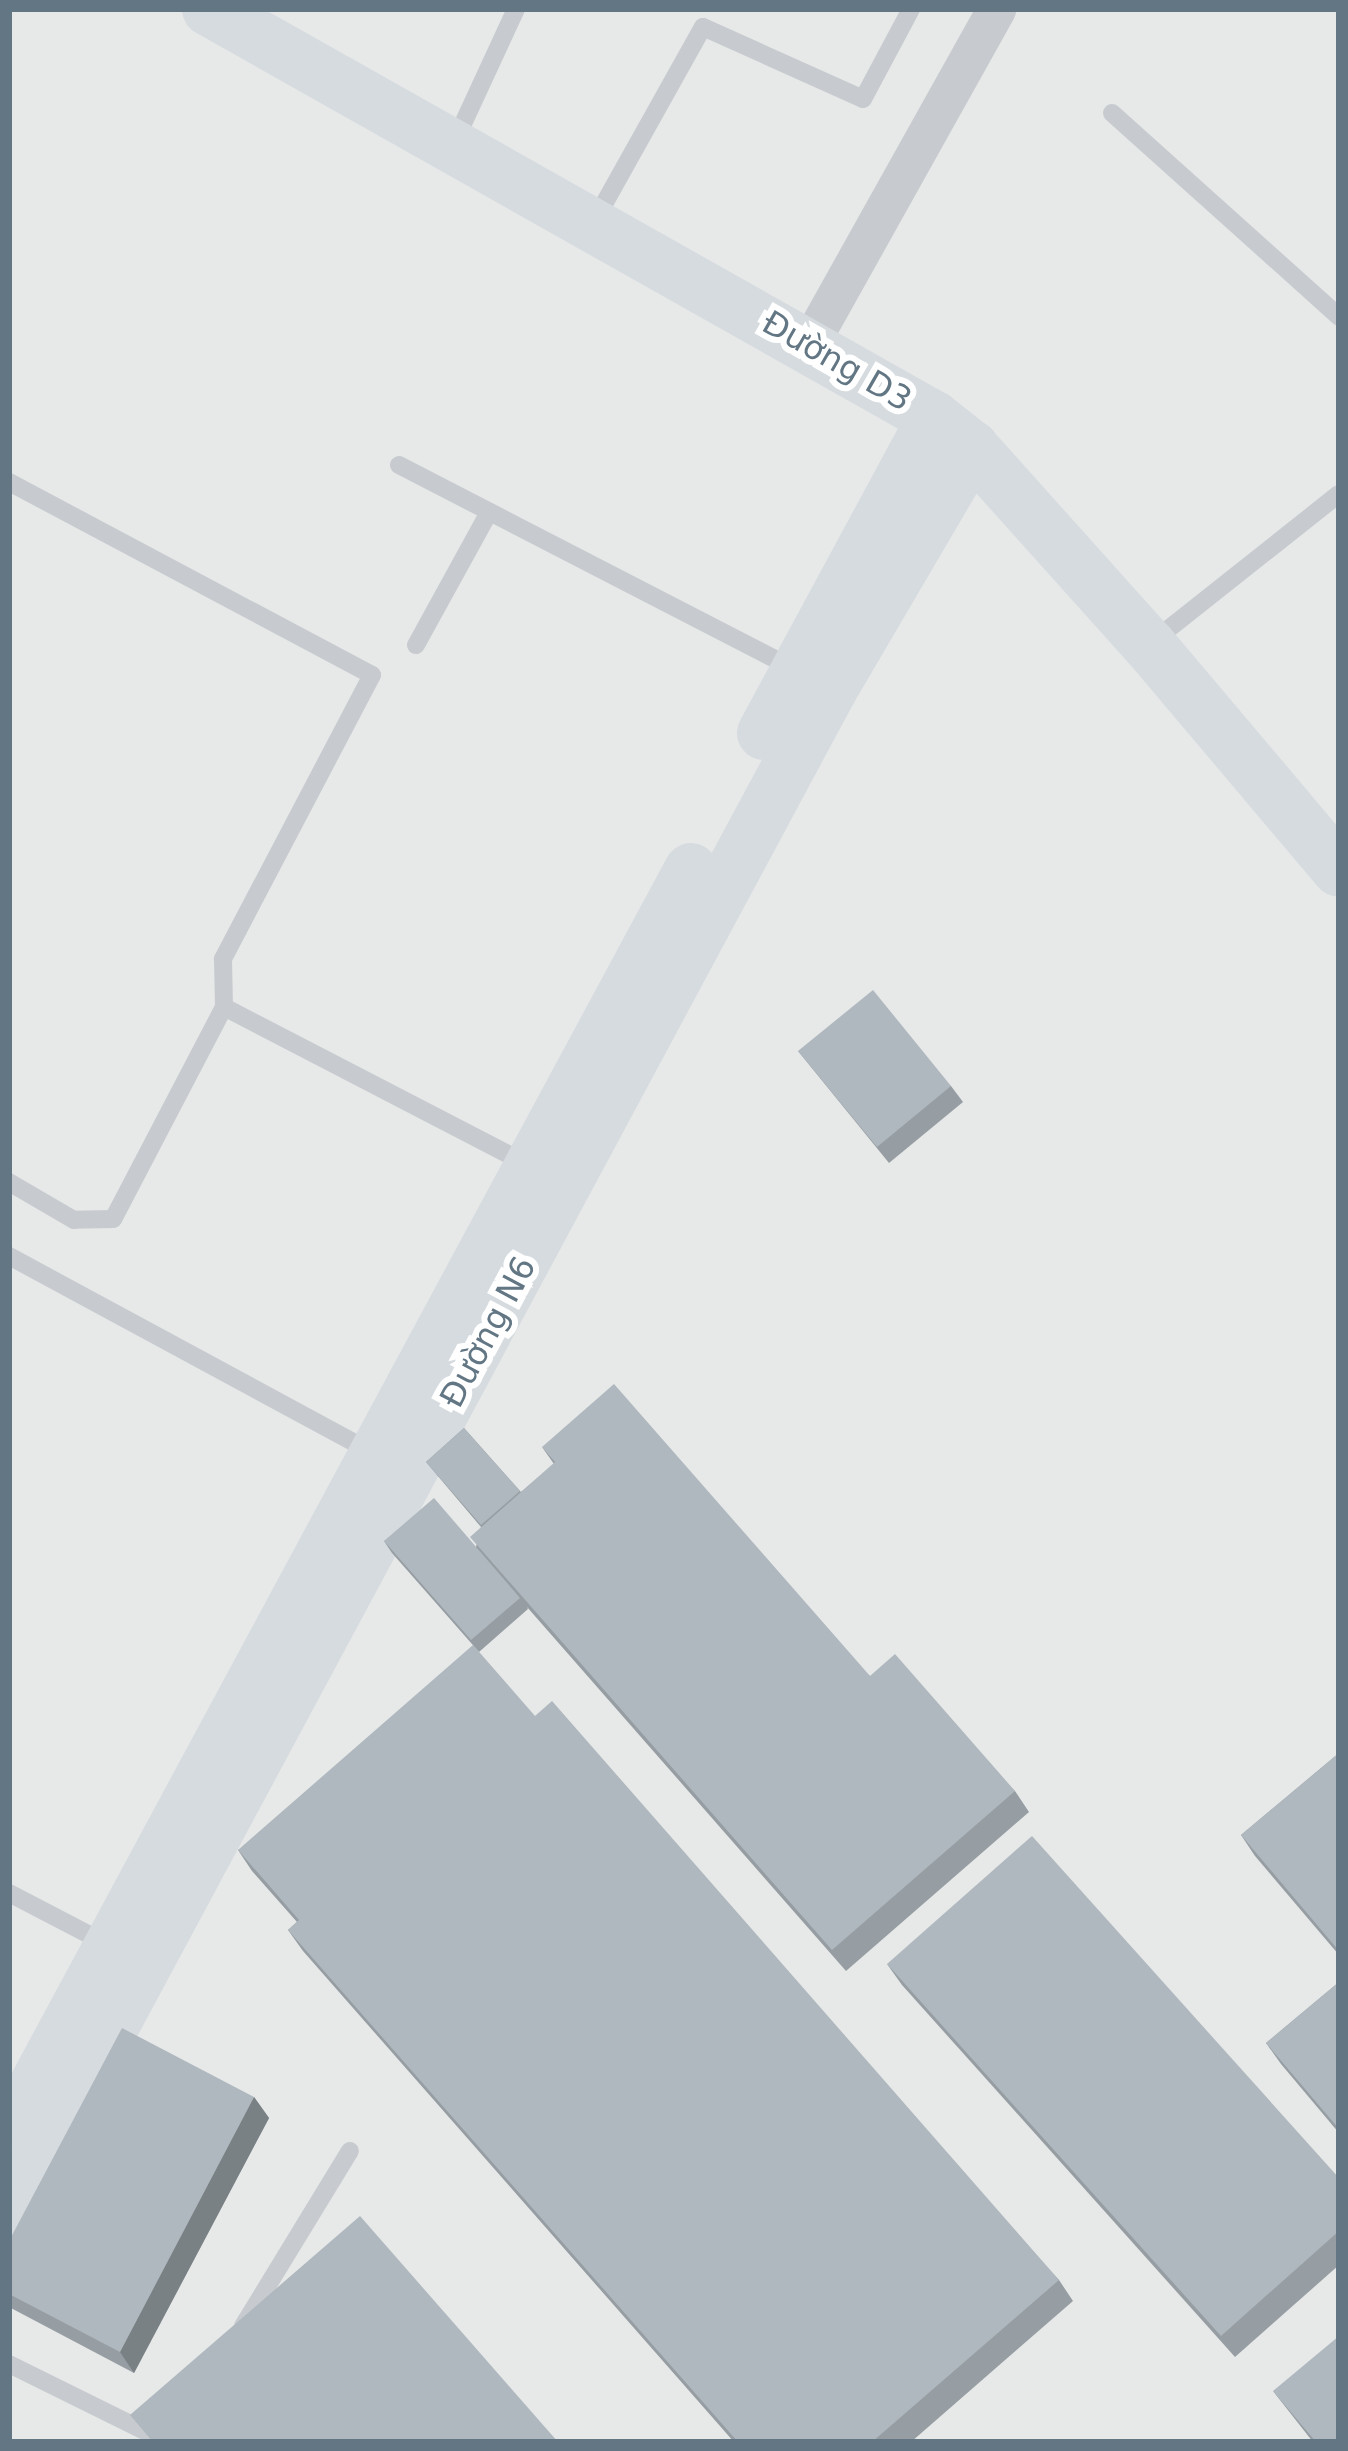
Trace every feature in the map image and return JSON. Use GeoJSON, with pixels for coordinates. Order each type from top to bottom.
{"type":"FeatureCollection","features":[{"type":"Feature","properties":{"kind":"street","name":"Đường D3"},"geometry":{"type":"LineString","coordinates":[[209,9],[809,344],[952,433],[1149,645],[1339,870]]}},
{"type":"Feature","properties":{"kind":"street"},"geometry":{"type":"LineString","coordinates":[[809,344],[996,9]]}},
{"type":"Feature","properties":{"kind":"street","name":"Đường N6"},"geometry":{"type":"LineString","coordinates":[[9,2135],[131,1956],[814,680],[952,433]]}},
{"type":"Feature","properties":{"kind":"street","name":"Đường N6"},"geometry":{"type":"LineString","coordinates":[[9,2218],[131,1956],[378,1455],[550,1176]]}},
{"type":"Feature","properties":{"kind":"lane"},"geometry":{"type":"LineString","coordinates":[[454,143],[516,9]]}},
{"type":"Feature","properties":{"kind":"lane"},"geometry":{"type":"LineString","coordinates":[[594,222],[703,27],[863,100],[911,9]]}},
{"type":"Feature","properties":{"kind":"lane"},"geometry":{"type":"LineString","coordinates":[[1112,113],[1339,317]]}},
{"type":"Feature","properties":{"kind":"lane"},"geometry":{"type":"LineString","coordinates":[[399,465],[814,680]]}},
{"type":"Feature","properties":{"kind":"lane"},"geometry":{"type":"LineString","coordinates":[[9,482],[372,675],[223,958],[224,1007],[113,1219],[74,1220],[9,1182]]}},
{"type":"Feature","properties":{"kind":"lane"},"geometry":{"type":"LineString","coordinates":[[1149,645],[1339,494]]}},
{"type":"Feature","properties":{"kind":"lane"},"geometry":{"type":"LineString","coordinates":[[416,645],[489,512]]}},
{"type":"Feature","properties":{"kind":"lane"},"geometry":{"type":"LineString","coordinates":[[224,1007],[550,1176]]}},
{"type":"Feature","properties":{"kind":"lane"},"geometry":{"type":"LineString","coordinates":[[9,1256],[378,1455]]}},
{"type":"Feature","properties":{"kind":"lane"},"geometry":{"type":"LineString","coordinates":[[9,1893],[131,1956]]}},
{"type":"Feature","properties":{"kind":"lane"},"geometry":{"type":"LineString","coordinates":[[231,2345],[350,2151]]}},
{"type":"Feature","properties":{"kind":"lane"},"geometry":{"type":"LineString","coordinates":[[9,2364],[169,2442],[183,2422]]}},
{"type":"Feature","properties":{"kind":"shaded area"},"geometry":{"type":"Polygon","coordinates":[[[9,9],[1339,9],[1339,2442],[9,2442],[9,9]]]}},
{"type":"Feature","properties":{"kind":"building"},"geometry":{"type":"Polygon","coordinates":[[[873,990],[951,1086],[877,1147],[798,1051],[873,990]]]}},
{"type":"Feature","properties":{"kind":"building"},"geometry":{"type":"Polygon","coordinates":[[[614,1384],[870,1676],[895,1654],[1015,1791],[832,1950],[470,1537],[555,1462],[542,1447],[614,1384]]]}},
{"type":"Feature","properties":{"kind":"building"},"geometry":{"type":"Polygon","coordinates":[[[464,1428],[520,1491],[481,1525],[426,1462],[464,1428]]]}},
{"type":"Feature","properties":{"kind":"building"},"geometry":{"type":"Polygon","coordinates":[[[434,1498],[520,1598],[471,1640],[384,1541],[434,1498]]]}},
{"type":"Feature","properties":{"kind":"building"},"geometry":{"type":"Polygon","coordinates":[[[473,1645],[535,1716],[552,1701],[1059,2280],[872,2442],[738,2442],[288,1930],[299,1920],[238,1850],[473,1645]]]}},
{"type":"Feature","properties":{"kind":"building"},"geometry":{"type":"Polygon","coordinates":[[[1339,1753],[1339,1951],[1241,1835],[1339,1753]]]}},
{"type":"Feature","properties":{"kind":"building"},"geometry":{"type":"Polygon","coordinates":[[[1032,1836],[1339,2178],[1339,2231],[1221,2336],[887,1964],[1032,1836]]]}},
{"type":"Feature","properties":{"kind":"building"},"geometry":{"type":"Polygon","coordinates":[[[1339,1982],[1339,2129],[1266,2043],[1339,1982]]]}},
{"type":"Feature","properties":{"kind":"building"},"geometry":{"type":"Polygon","coordinates":[[[122,2028],[254,2097],[120,2352],[9,2294],[9,2241],[122,2028]]]}},
{"type":"Feature","properties":{"kind":"building"},"geometry":{"type":"Polygon","coordinates":[[[360,2216],[558,2442],[153,2442],[130,2415],[360,2216]]]}},
{"type":"Feature","properties":{"kind":"building"},"geometry":{"type":"Polygon","coordinates":[[[1339,2336],[1339,2442],[1316,2442],[1273,2391],[1339,2336]]]}}]}
